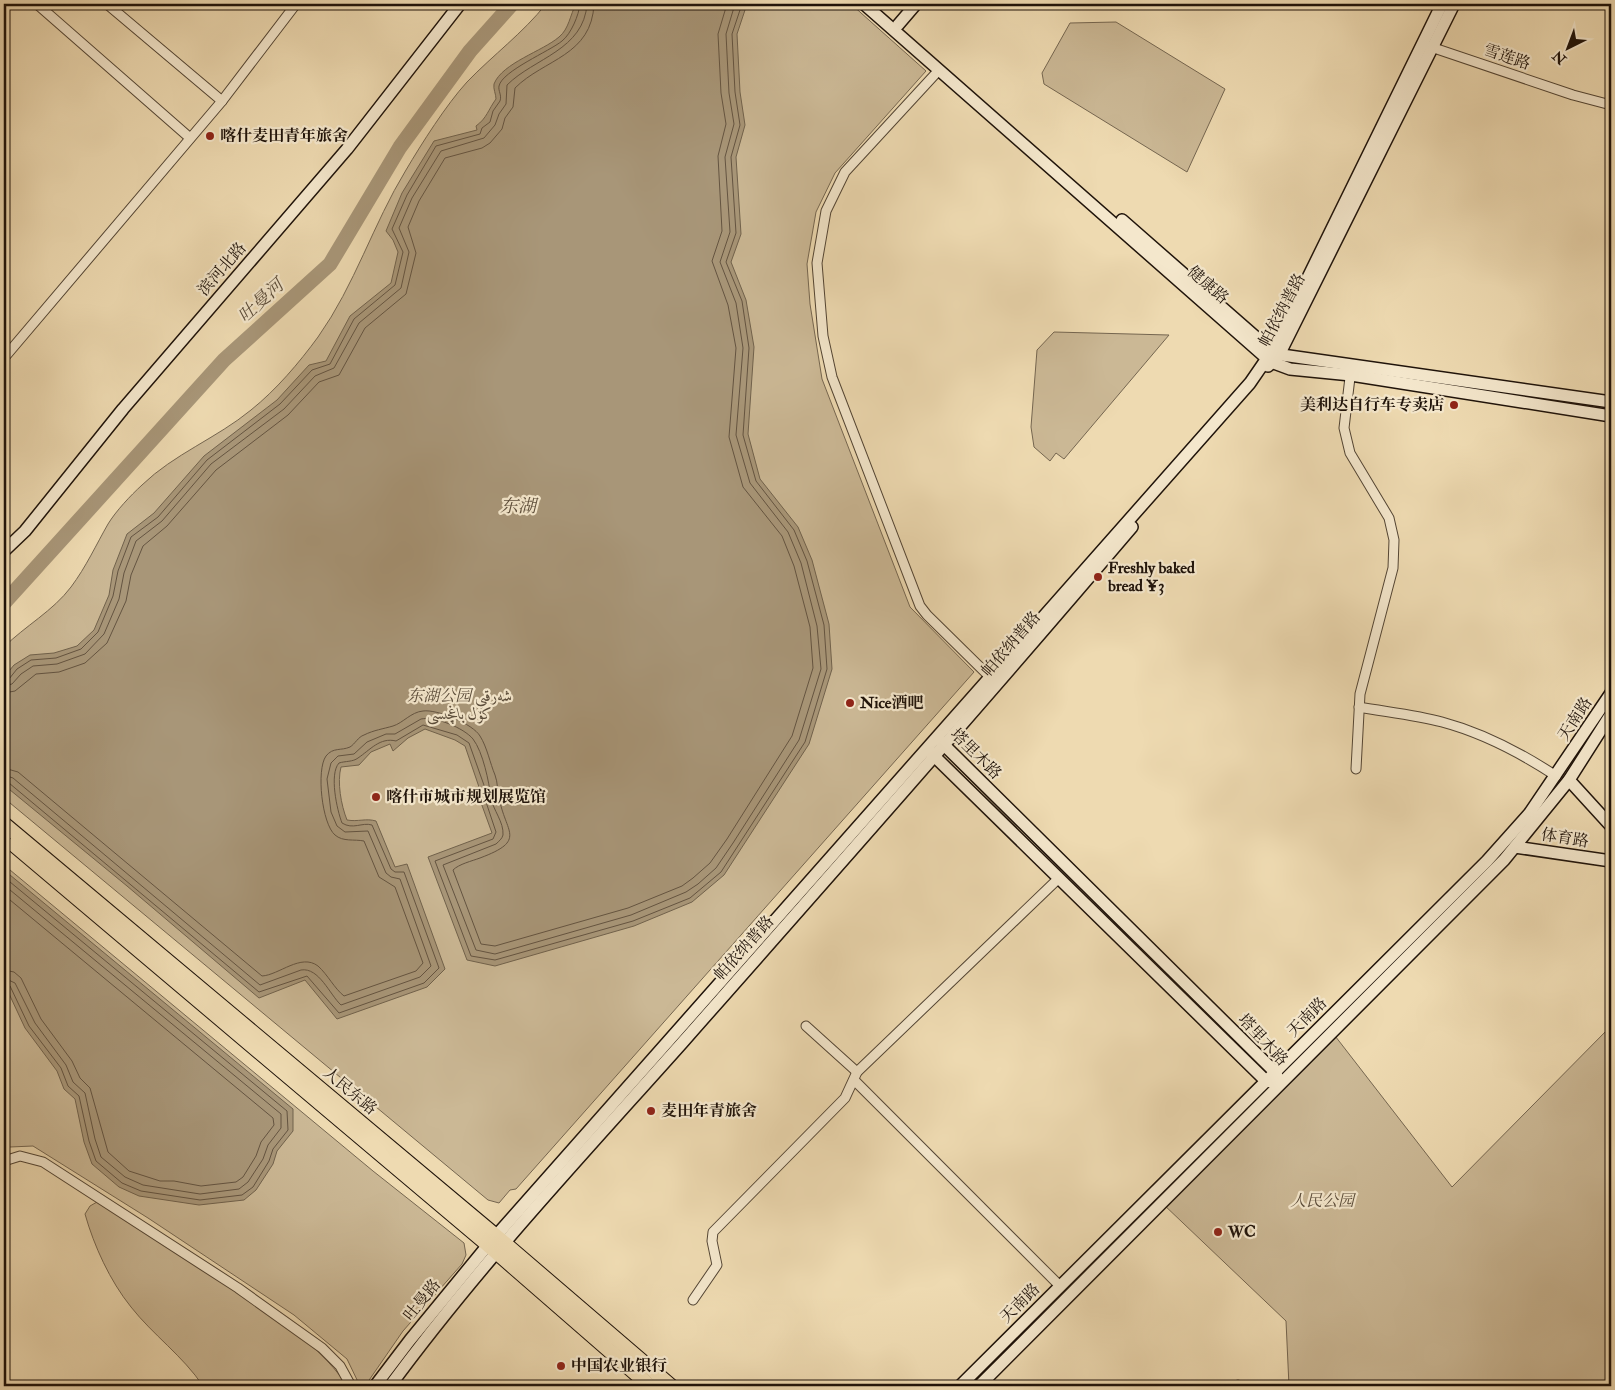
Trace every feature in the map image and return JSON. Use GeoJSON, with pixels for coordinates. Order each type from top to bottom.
{"type":"FeatureCollection","features":[{"type":"Feature","properties":{"kind":"main road","name":"滨河北路"},"geometry":{"type":"LineString","coordinates":[[4,551],[25,531],[123,409],[347,149],[460,4]]}},
{"type":"Feature","properties":{"kind":"main road","name":"健康路"},"geometry":{"type":"LineString","coordinates":[[864,4],[1272,357],[1290,369],[1351,369],[1611,402]]}},
{"type":"Feature","properties":{"kind":"main road","name":"健康路"},"geometry":{"type":"LineString","coordinates":[[874,4],[1272,357]]}},
{"type":"Feature","properties":{"kind":"main road"},"geometry":{"type":"LineString","coordinates":[[898,25],[916,4]]}},
{"type":"Feature","properties":{"kind":"main road","name":"帕依纳普路"},"geometry":{"type":"LineString","coordinates":[[1428,46],[1442,4]]}},
{"type":"Feature","properties":{"kind":"main road","name":"帕依纳普路"},"geometry":{"type":"LineString","coordinates":[[496,1244],[935,756],[1272,357],[1428,46],[1454,4]]}},
{"type":"Feature","properties":{"kind":"main road","name":"帕依纳普路"},"geometry":{"type":"LineString","coordinates":[[496,1244],[925,748],[1272,357]]}},
{"type":"Feature","properties":{"kind":"main road","name":"健康路"},"geometry":{"type":"LineString","coordinates":[[1351,369],[1611,416]]}},
{"type":"Feature","properties":{"kind":"main road","name":"天南路"},"geometry":{"type":"LineString","coordinates":[[960,1386],[1487,861],[1529,814],[1611,693]]}},
{"type":"Feature","properties":{"kind":"main road","name":"天南路"},"geometry":{"type":"LineString","coordinates":[[979,1386],[1504,860],[1568,780],[1611,714]]}},
{"type":"Feature","properties":{"kind":"main road","name":"塔里木路"},"geometry":{"type":"LineString","coordinates":[[935,737],[1275,1072],[1281,1084]]}},
{"type":"Feature","properties":{"kind":"main road","name":"塔里木路"},"geometry":{"type":"LineString","coordinates":[[925,748],[1266,1081],[1281,1084]]}},
{"type":"Feature","properties":{"kind":"main road","name":"体育路"},"geometry":{"type":"LineString","coordinates":[[1568,780],[1611,826]]}},
{"type":"Feature","properties":{"kind":"main road","name":"人民东路"},"geometry":{"type":"LineString","coordinates":[[4,824],[496,1244],[650,1386]]}},
{"type":"Feature","properties":{"kind":"main road","name":"人民东路"},"geometry":{"type":"LineString","coordinates":[[4,836],[496,1244],[671,1386]]}},
{"type":"Feature","properties":{"kind":"main road","name":"体育路"},"geometry":{"type":"LineString","coordinates":[[1515,847],[1611,861]]}},
{"type":"Feature","properties":{"kind":"main road","name":"吐曼路"},"geometry":{"type":"LineString","coordinates":[[375,1386],[410,1340],[496,1244]]}},
{"type":"Feature","properties":{"kind":"main road","name":"吐曼路"},"geometry":{"type":"LineString","coordinates":[[390,1386],[496,1244]]}},
{"type":"Feature","properties":{"kind":"street"},"geometry":{"type":"LineString","coordinates":[[37,4],[190,138]]}},
{"type":"Feature","properties":{"kind":"street"},"geometry":{"type":"LineString","coordinates":[[107,4],[222,101]]}},
{"type":"Feature","properties":{"kind":"street"},"geometry":{"type":"LineString","coordinates":[[4,358],[222,101],[296,4]]}},
{"type":"Feature","properties":{"kind":"street","name":"雪莲路"},"geometry":{"type":"LineString","coordinates":[[1428,46],[1611,105]]}},
{"type":"Feature","properties":{"kind":"street"},"geometry":{"type":"LineString","coordinates":[[939,70],[845,172],[826,210],[817,263],[820,302],[832,377],[920,606],[927,616],[989,676]]}},
{"type":"Feature","properties":{"kind":"street"},"geometry":{"type":"LineString","coordinates":[[1351,369],[1344,428],[1350,453],[1389,518],[1394,540],[1392,568],[1360,694],[1356,769]]}},
{"type":"Feature","properties":{"kind":"street"},"geometry":{"type":"LineString","coordinates":[[1360,706],[1441,722],[1475,733],[1530,759],[1556,776]]}},
{"type":"Feature","properties":{"kind":"street"},"geometry":{"type":"LineString","coordinates":[[693,1300],[717,1265],[712,1241],[714,1232],[845,1098],[856,1076],[1059,878]]}},
{"type":"Feature","properties":{"kind":"street"},"geometry":{"type":"LineString","coordinates":[[806,1026],[1060,1286]]}},
{"type":"Feature","properties":{"kind":"street"},"geometry":{"type":"LineString","coordinates":[[4,1161],[20,1156],[43,1162],[238,1288],[322,1348],[340,1366],[351,1386]]}},
{"type":"Feature","properties":{"kind":"green space","name":"东湖"},"geometry":{"type":"Polygon","coordinates":[[[546,4],[851,4],[926,71],[835,173],[816,212],[807,264],[810,304],[822,379],[910,607],[974,672],[516,1189],[510,1190],[499,1203],[488,1200],[4,798],[4,647],[64,596],[81,572],[111,519],[137,489],[168,464],[251,410],[295,366],[318,337],[343,297],[394,191],[419,148],[443,113],[467,82],[528,25],[546,4]]]}},
{"type":"Feature","properties":{"kind":"green space"},"geometry":{"type":"Polygon","coordinates":[[[1116,22],[1225,89],[1187,172],[1044,84],[1042,73],[1070,23],[1116,22]]]}},
{"type":"Feature","properties":{"kind":"green space"},"geometry":{"type":"Polygon","coordinates":[[[1054,332],[1169,335],[1064,459],[1056,453],[1050,461],[1034,447],[1031,427],[1037,350],[1054,332]]]}},
{"type":"Feature","properties":{"kind":"green space"},"geometry":{"type":"Polygon","coordinates":[[[4,865],[373,1171],[464,1243],[466,1255],[462,1264],[403,1331],[365,1386],[360,1386],[347,1359],[294,1315],[148,1218],[33,1146],[10,1147],[4,1150],[4,865]]]}},
{"type":"Feature","properties":{"kind":"green space","name":"人民公园"},"geometry":{"type":"Polygon","coordinates":[[[1611,1026],[1611,1386],[1289,1386],[1286,1321],[1162,1203],[1332,1032],[1452,1187],[1611,1026]]]}},
{"type":"Feature","properties":{"kind":"green space"},"geometry":{"type":"Polygon","coordinates":[[[97,1202],[287,1326],[319,1353],[346,1384],[345,1386],[203,1386],[186,1365],[131,1307],[110,1275],[98,1251],[85,1214],[90,1206],[97,1202]]]}},
{"type":"Feature","properties":{"kind":"water","name":"东湖"},"geometry":{"type":"Polygon","coordinates":[[[576,4],[747,4],[737,34],[740,92],[745,125],[736,157],[741,234],[731,262],[746,300],[754,347],[748,434],[760,479],[798,527],[812,560],[829,624],[832,669],[809,744],[724,875],[692,902],[634,926],[495,966],[467,960],[428,857],[492,833],[480,800],[480,790],[465,746],[455,740],[425,729],[408,738],[393,751],[390,744],[371,752],[359,765],[341,767],[341,801],[347,820],[376,821],[395,867],[407,864],[445,969],[427,987],[337,1019],[305,980],[259,998],[4,785],[4,677],[14,665],[30,655],[54,653],[77,646],[94,630],[109,595],[113,570],[127,534],[154,513],[204,456],[277,400],[309,365],[326,361],[350,316],[391,283],[398,252],[393,240],[386,231],[402,193],[434,141],[477,130],[476,126],[485,117],[496,99],[494,84],[498,77],[514,64],[559,37],[567,26],[576,4]]]}},
{"type":"Feature","properties":{"kind":"water"},"geometry":{"type":"Polygon","coordinates":[[[4,870],[293,1109],[293,1131],[277,1151],[273,1164],[256,1190],[244,1200],[199,1205],[139,1196],[119,1187],[92,1164],[84,1142],[75,1099],[64,1089],[57,1071],[25,1028],[4,983],[4,870]]]}},
{"type":"Feature","properties":{"kind":"waterway","name":"吐曼河"},"geometry":{"type":"LineString","coordinates":[[4,603],[224,360],[330,264],[400,147],[470,51],[512,4]]}},
{"type":"Feature","properties":{"kind":"place","name":"喀什麦田青年旅舍"},"geometry":{"type":"Point","coordinates":[210,136]}},
{"type":"Feature","properties":{"kind":"place","name":"美利达自行车专卖店"},"geometry":{"type":"Point","coordinates":[1454,405]}},
{"type":"Feature","properties":{"kind":"place","name":"Freshly baked bread ¥3"},"geometry":{"type":"Point","coordinates":[1098,577]}},
{"type":"Feature","properties":{"kind":"place","name":"Nice酒吧"},"geometry":{"type":"Point","coordinates":[850,703]}},
{"type":"Feature","properties":{"kind":"place","name":"喀什市城市规划展览馆"},"geometry":{"type":"Point","coordinates":[376,797]}},
{"type":"Feature","properties":{"kind":"place","name":"麦田年青旅舍"},"geometry":{"type":"Point","coordinates":[651,1111]}},
{"type":"Feature","properties":{"kind":"place","name":"WC"},"geometry":{"type":"Point","coordinates":[1218,1232]}},
{"type":"Feature","properties":{"kind":"place","name":"中国农业银行"},"geometry":{"type":"Point","coordinates":[561,1366]}},
{"type":"Feature","properties":{"kind":"park label","name":"东湖公园 شەرقىي كۆل باغچىسى"},"geometry":{"type":"Point","coordinates":[460,705]}}]}
